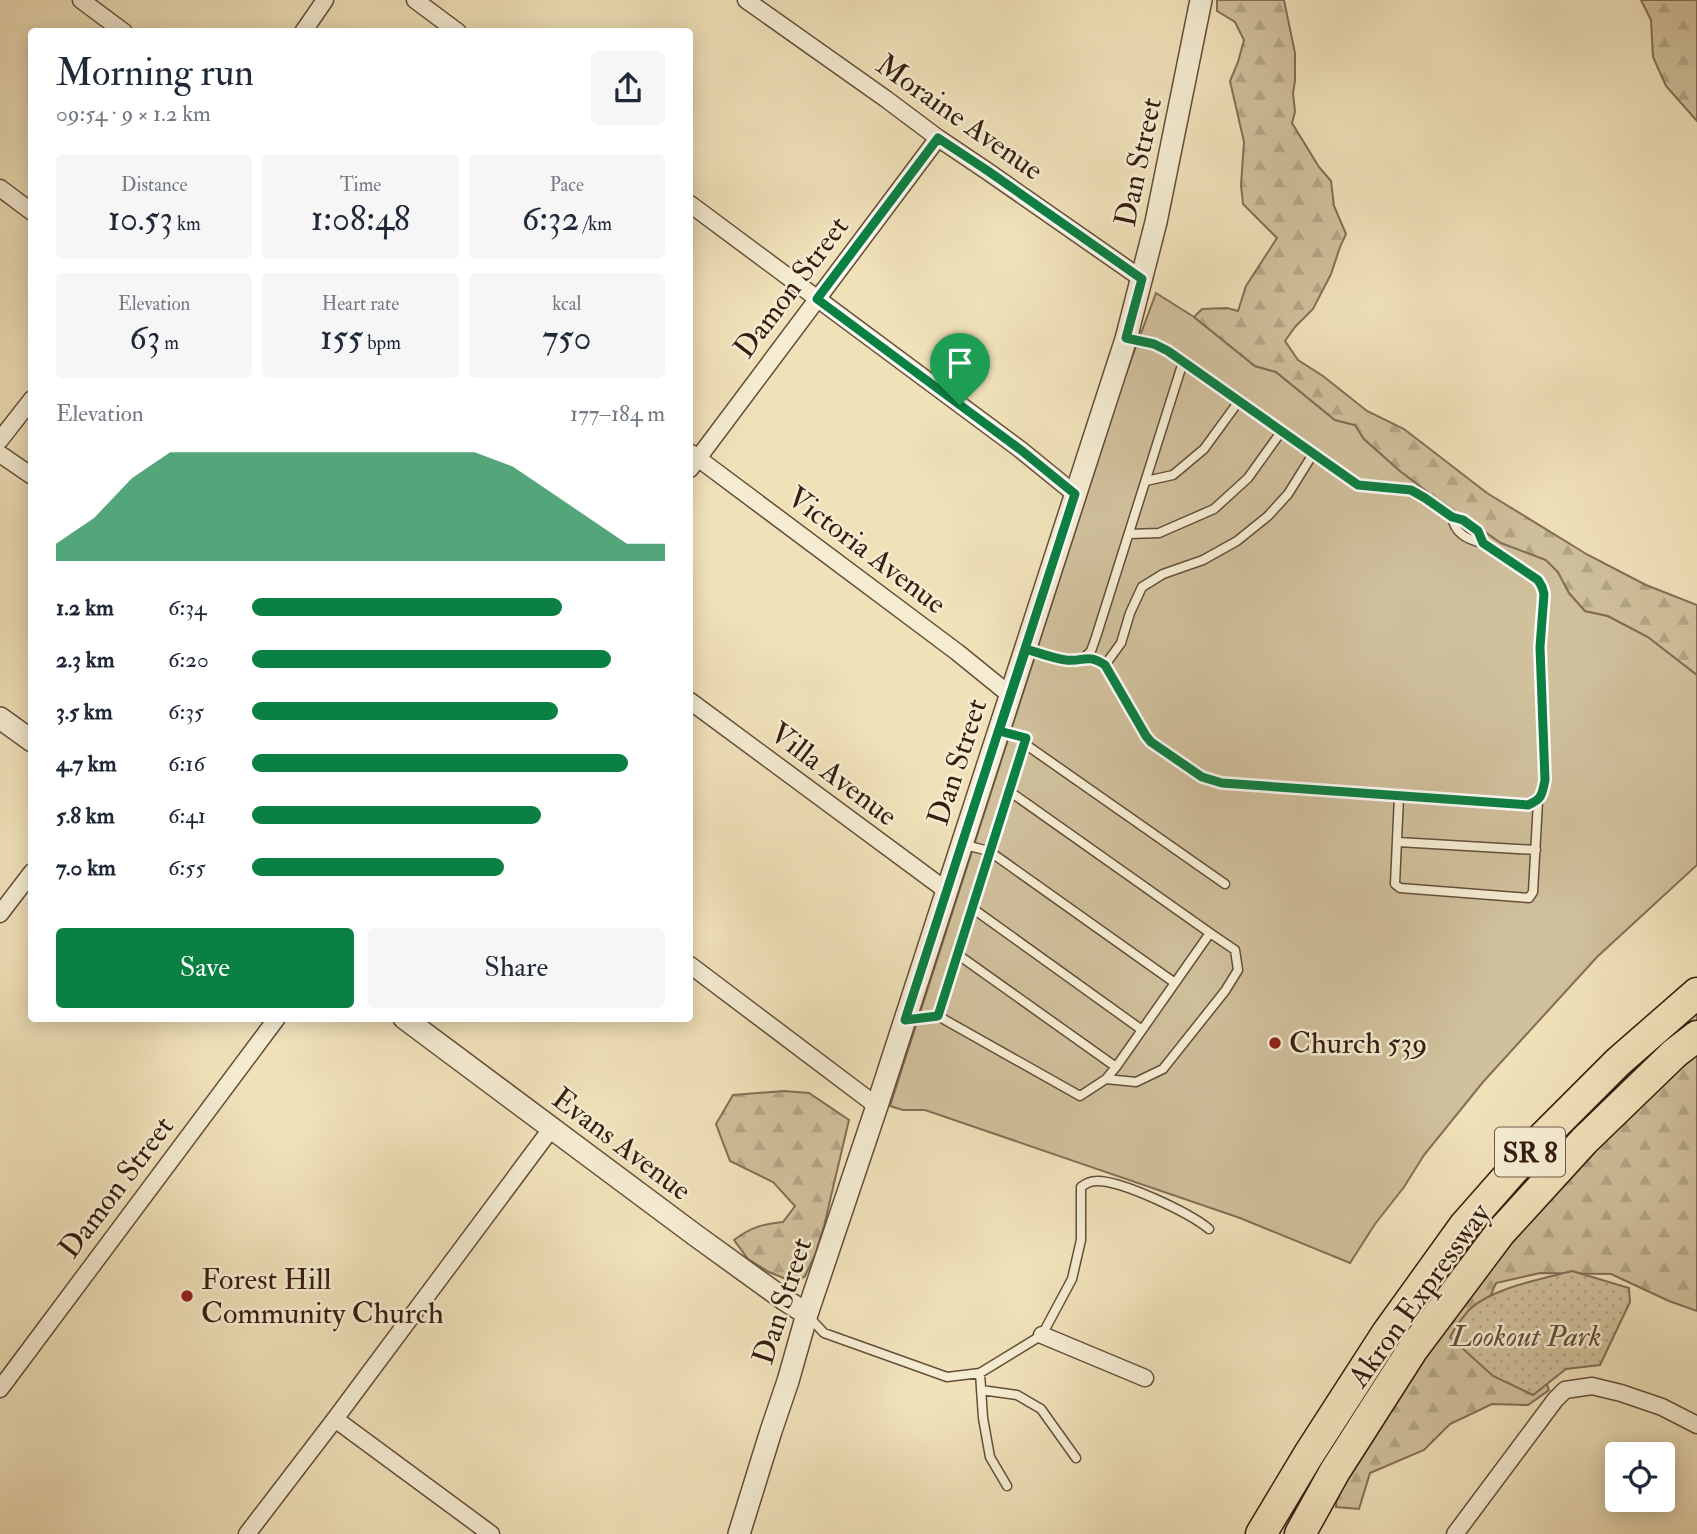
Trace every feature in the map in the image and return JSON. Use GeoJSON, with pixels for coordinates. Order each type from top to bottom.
{"type":"FeatureCollection","features":[{"type":"Feature","properties":{"kind":"highway","name":"Akron Expressway"},"geometry":{"type":"LineString","coordinates":[[1261,1534],[1387,1333],[1464,1226],[1538,1142],[1591,1088],[1697,993]]}},
{"type":"Feature","properties":{"kind":"highway","name":"Akron Expressway"},"geometry":{"type":"LineString","coordinates":[[1300,1534],[1335,1471],[1413,1349],[1500,1233],[1584,1141],[1697,1035]]}},
{"type":"Feature","properties":{"kind":"street"},"geometry":{"type":"LineString","coordinates":[[82,0],[119,28]]}},
{"type":"Feature","properties":{"kind":"street"},"geometry":{"type":"LineString","coordinates":[[306,28],[325,0]]}},
{"type":"Feature","properties":{"kind":"street"},"geometry":{"type":"LineString","coordinates":[[415,0],[452,28]]}},
{"type":"Feature","properties":{"kind":"street","name":"Moraine Avenue"},"geometry":{"type":"LineString","coordinates":[[746,0],[938,138],[1142,279]]}},
{"type":"Feature","properties":{"kind":"street","name":"Dan Street"},"geometry":{"type":"LineString","coordinates":[[739,1534],[807,1314],[877,1107],[1126,338],[1164,188],[1201,0]]}},
{"type":"Feature","properties":{"kind":"street","name":"Damon Street"},"geometry":{"type":"LineString","coordinates":[[693,458],[938,138]]}},
{"type":"Feature","properties":{"kind":"street"},"geometry":{"type":"LineString","coordinates":[[0,188],[28,209]]}},
{"type":"Feature","properties":{"kind":"street"},"geometry":{"type":"LineString","coordinates":[[693,206],[1021,450],[1075,494]]}},
{"type":"Feature","properties":{"kind":"street"},"geometry":{"type":"LineString","coordinates":[[0,440],[28,404]]}},
{"type":"Feature","properties":{"kind":"street"},"geometry":{"type":"LineString","coordinates":[[0,454],[28,473]]}},
{"type":"Feature","properties":{"kind":"street","name":"Victoria Avenue"},"geometry":{"type":"LineString","coordinates":[[693,460],[957,652],[1010,695]]}},
{"type":"Feature","properties":{"kind":"street","name":"Villa Avenue"},"geometry":{"type":"LineString","coordinates":[[693,703],[947,891]]}},
{"type":"Feature","properties":{"kind":"street"},"geometry":{"type":"LineString","coordinates":[[0,718],[28,738]]}},
{"type":"Feature","properties":{"kind":"street"},"geometry":{"type":"LineString","coordinates":[[0,914],[28,877]]}},
{"type":"Feature","properties":{"kind":"street"},"geometry":{"type":"LineString","coordinates":[[693,967],[877,1107]]}},
{"type":"Feature","properties":{"kind":"street","name":"Damon Street"},"geometry":{"type":"LineString","coordinates":[[0,1389],[274,1022]]}},
{"type":"Feature","properties":{"kind":"street","name":"Evans Avenue"},"geometry":{"type":"LineString","coordinates":[[409,1022],[551,1129],[807,1314]]}},
{"type":"Feature","properties":{"kind":"street"},"geometry":{"type":"LineString","coordinates":[[247,1534],[551,1129]]}},
{"type":"Feature","properties":{"kind":"street"},"geometry":{"type":"LineString","coordinates":[[1042,1335],[1145,1378]]}},
{"type":"Feature","properties":{"kind":"street"},"geometry":{"type":"LineString","coordinates":[[1455,1534],[1565,1390],[1592,1386],[1621,1393],[1662,1407],[1697,1425]]}},
{"type":"Feature","properties":{"kind":"street"},"geometry":{"type":"LineString","coordinates":[[335,1419],[491,1534]]}},
{"type":"Feature","properties":{"kind":"lane"},"geometry":{"type":"LineString","coordinates":[[1126,338],[1154,344],[1168,351],[1358,485],[1411,490],[1425,498],[1452,517],[1454,526],[1462,535],[1471,541],[1483,543],[1538,580],[1544,594],[1540,647],[1545,780],[1538,801],[1533,892],[1529,898],[1400,888],[1395,884],[1399,796]]}},
{"type":"Feature","properties":{"kind":"lane"},"geometry":{"type":"LineString","coordinates":[[1084,657],[1091,651],[1096,637],[1183,362]]}},
{"type":"Feature","properties":{"kind":"lane"},"geometry":{"type":"LineString","coordinates":[[1146,481],[1173,475],[1204,449],[1239,401]]}},
{"type":"Feature","properties":{"kind":"lane"},"geometry":{"type":"LineString","coordinates":[[1129,534],[1159,533],[1214,509],[1248,478],[1281,432]]}},
{"type":"Feature","properties":{"kind":"lane"},"geometry":{"type":"LineString","coordinates":[[1105,665],[1121,643],[1130,613],[1142,587],[1163,574],[1203,560],[1237,541],[1268,516],[1288,494],[1313,454]]}},
{"type":"Feature","properties":{"kind":"lane"},"geometry":{"type":"LineString","coordinates":[[1026,649],[1070,660],[1084,657],[1096,659],[1105,665],[1151,742],[1202,777],[1222,783],[1528,805],[1538,801]]}},
{"type":"Feature","properties":{"kind":"lane"},"geometry":{"type":"LineString","coordinates":[[938,1016],[1025,744],[1026,738],[999,731]]}},
{"type":"Feature","properties":{"kind":"lane"},"geometry":{"type":"LineString","coordinates":[[1025,744],[1225,884]]}},
{"type":"Feature","properties":{"kind":"lane"},"geometry":{"type":"LineString","coordinates":[[1009,791],[1235,950],[1238,971],[1163,1069],[1136,1082],[1106,1079]]}},
{"type":"Feature","properties":{"kind":"lane"},"geometry":{"type":"LineString","coordinates":[[1398,842],[1536,850]]}},
{"type":"Feature","properties":{"kind":"lane"},"geometry":{"type":"LineString","coordinates":[[962,844],[989,851],[1175,983]]}},
{"type":"Feature","properties":{"kind":"lane"},"geometry":{"type":"LineString","coordinates":[[972,908],[1142,1030]]}},
{"type":"Feature","properties":{"kind":"lane"},"geometry":{"type":"LineString","coordinates":[[905,1020],[938,1016],[1080,1096],[1106,1079],[1116,1067],[1210,933]]}},
{"type":"Feature","properties":{"kind":"lane"},"geometry":{"type":"LineString","coordinates":[[957,954],[1116,1067]]}},
{"type":"Feature","properties":{"kind":"lane"},"geometry":{"type":"LineString","coordinates":[[807,1314],[824,1333],[947,1377],[980,1373],[1042,1335],[1072,1279],[1081,1240],[1081,1187],[1096,1181],[1118,1185],[1174,1206],[1209,1229]]}},
{"type":"Feature","properties":{"kind":"lane"},"geometry":{"type":"LineString","coordinates":[[980,1373],[983,1418],[990,1457],[1007,1486]]}},
{"type":"Feature","properties":{"kind":"lane"},"geometry":{"type":"LineString","coordinates":[[981,1390],[1017,1395],[1041,1409],[1076,1458]]}},
{"type":"Feature","properties":{"kind":"green space"},"geometry":{"type":"Polygon","coordinates":[[[1217,0],[1284,0],[1295,53],[1295,112],[1292,123],[1319,167],[1331,181],[1334,206],[1346,234],[1331,274],[1313,309],[1285,341],[1298,360],[1367,411],[1404,429],[1487,493],[1588,555],[1646,585],[1697,605],[1697,675],[1648,637],[1608,616],[1585,611],[1569,593],[1558,572],[1546,560],[1501,543],[1400,471],[1364,439],[1355,425],[1335,420],[1276,372],[1255,366],[1194,317],[1202,309],[1227,308],[1238,311],[1246,286],[1277,238],[1243,204],[1241,185],[1244,142],[1230,81],[1244,40],[1235,22],[1217,11],[1217,0]]]}},
{"type":"Feature","properties":{"kind":"green space"},"geometry":{"type":"Polygon","coordinates":[[[1641,0],[1697,0],[1697,121],[1666,86],[1653,57],[1651,20],[1641,0]]]}},
{"type":"Feature","properties":{"kind":"green space"},"geometry":{"type":"Polygon","coordinates":[[[1156,293],[1194,317],[1255,366],[1276,372],[1335,420],[1355,425],[1364,439],[1433,496],[1502,543],[1546,560],[1558,572],[1569,593],[1585,611],[1608,616],[1648,637],[1697,675],[1697,865],[1597,957],[1483,1082],[1424,1155],[1350,1263],[1240,1218],[925,1110],[903,1110],[890,1106],[1124,379],[1156,293]]]}},
{"type":"Feature","properties":{"kind":"green space"},"geometry":{"type":"Polygon","coordinates":[[[1697,988],[1697,1311],[1611,1274],[1540,1273],[1496,1283],[1482,1315],[1541,1367],[1549,1390],[1528,1405],[1492,1404],[1450,1424],[1424,1450],[1370,1473],[1359,1509],[1336,1507],[1339,1480],[1490,1234],[1567,1128],[1697,988]]]}},
{"type":"Feature","properties":{"kind":"green space"},"geometry":{"type":"Polygon","coordinates":[[[784,1091],[809,1093],[849,1120],[815,1255],[805,1276],[796,1283],[769,1272],[748,1259],[734,1240],[757,1227],[783,1222],[795,1206],[773,1182],[730,1161],[716,1124],[733,1095],[784,1091]]]}},
{"type":"Feature","properties":{"kind":"green space","name":"Lookout Park"},"geometry":{"type":"Polygon","coordinates":[[[1572,1271],[1629,1288],[1630,1302],[1600,1365],[1566,1369],[1533,1395],[1493,1376],[1450,1337],[1469,1310],[1490,1296],[1518,1285],[1572,1271]]]}},
{"type":"Feature","properties":{"kind":"place","name":"Church 539"},"geometry":{"type":"Point","coordinates":[1275,1043]}},
{"type":"Feature","properties":{"kind":"place","name":"Forest Hill Community Church"},"geometry":{"type":"Point","coordinates":[187,1296]}},
{"type":"Feature","properties":{"kind":"route"},"geometry":{"type":"LineString","coordinates":[[938,138],[1142,279],[1126,338],[1154,344],[1168,351],[1358,485],[1411,490],[1452,517],[1463,520],[1478,531],[1483,543],[1538,580],[1544,594],[1540,647],[1545,780],[1538,801],[1528,805],[1211,781],[1151,742],[1105,665],[1096,659],[1055,658],[1026,649],[999,731],[1026,738],[938,1016],[905,1020],[1075,494],[960,405],[817,299],[938,138]]}}]}
